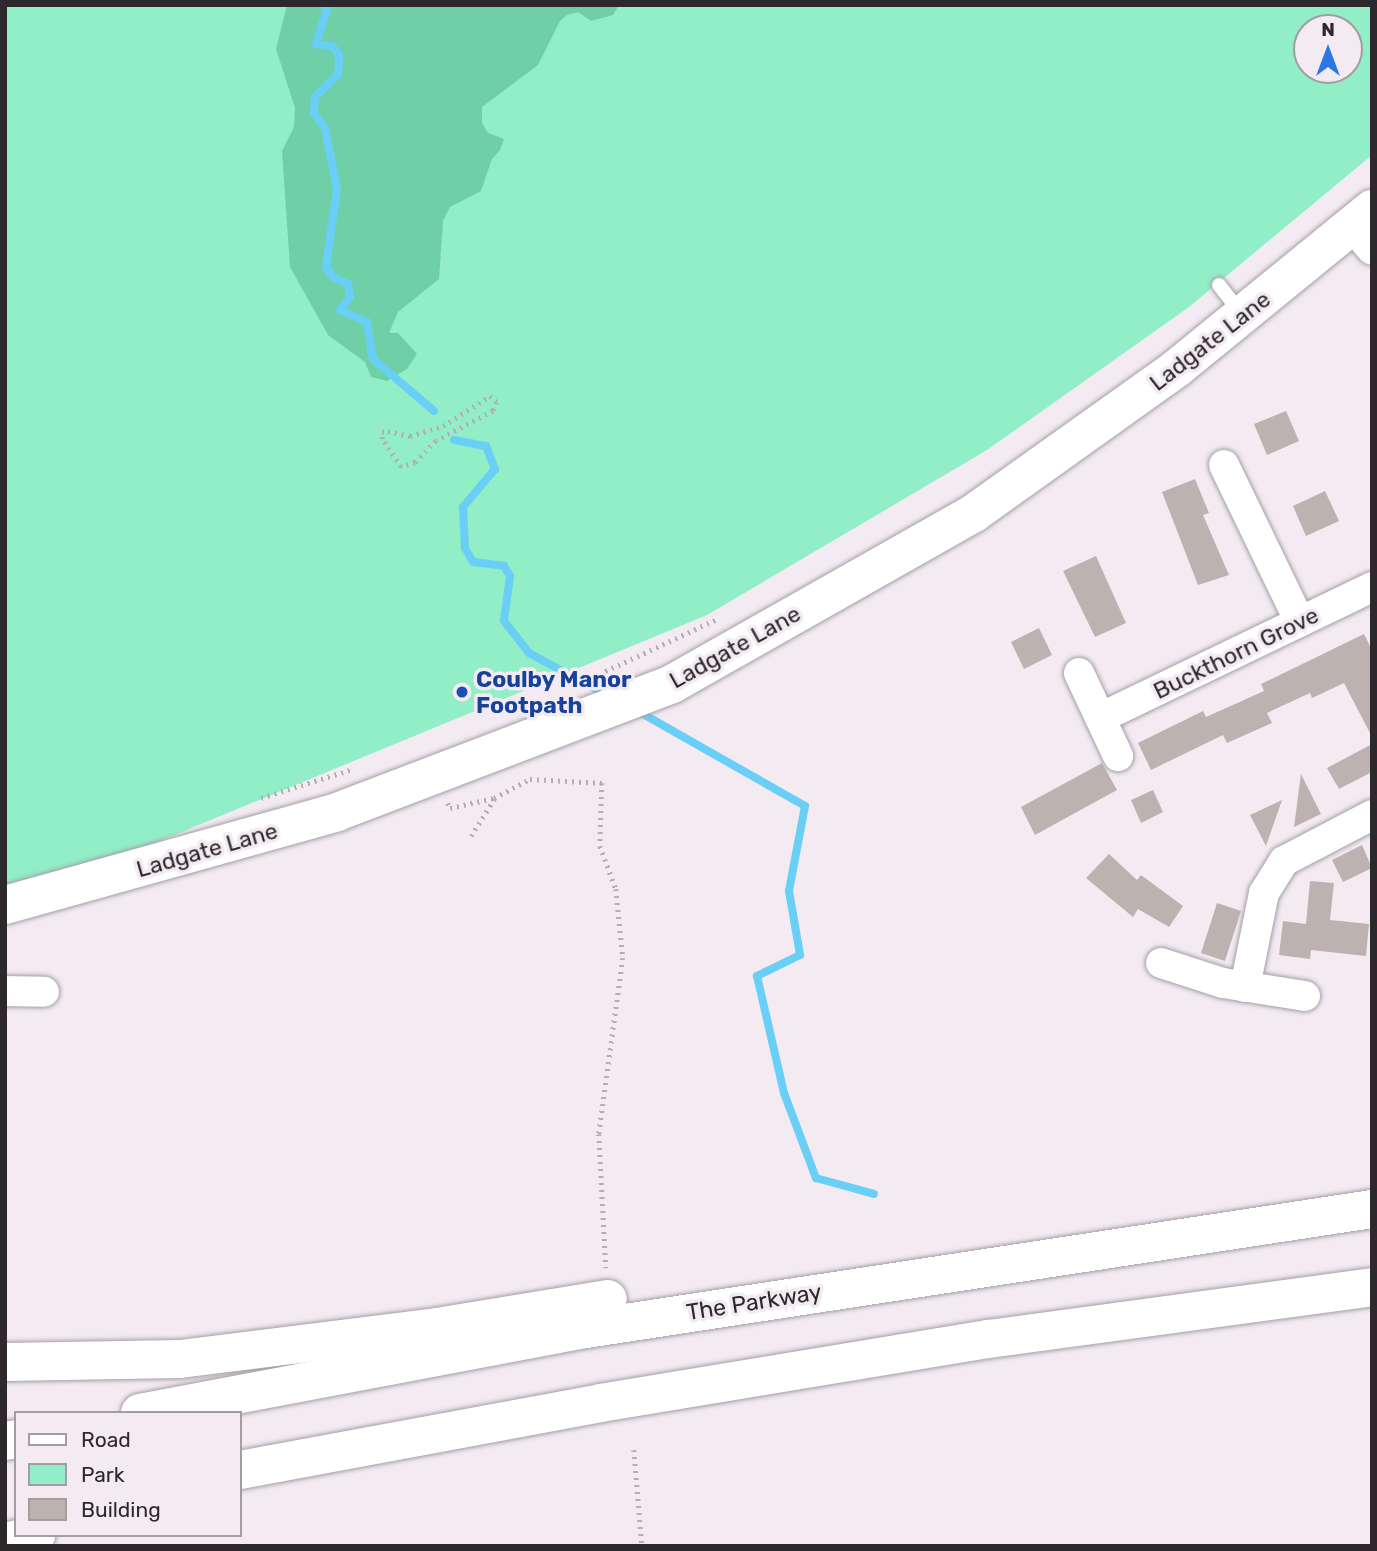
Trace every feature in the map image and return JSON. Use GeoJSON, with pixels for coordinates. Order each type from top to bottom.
{"type":"FeatureCollection","features":[{"type":"Feature","properties":{"kind":"main road","name":"Ladgate Lane"},"geometry":{"type":"LineString","coordinates":[[5,905],[337,812],[672,684],[974,513],[1365,228]]}},
{"type":"Feature","properties":{"kind":"main road","name":"The Parkway"},"geometry":{"type":"LineString","coordinates":[[151,1411],[586,1329],[825,1290],[1372,1209]]}},
{"type":"Feature","properties":{"kind":"main road"},"geometry":{"type":"LineString","coordinates":[[242,1470],[601,1403],[975,1341],[1372,1287]]}},
{"type":"Feature","properties":{"kind":"main road"},"geometry":{"type":"LineString","coordinates":[[5,1362],[180,1359],[437,1328],[657,1291],[825,1290]]}},
{"type":"Feature","properties":{"kind":"main road"},"geometry":{"type":"LineString","coordinates":[[242,1477],[304,1459]]}},
{"type":"Feature","properties":{"kind":"main road"},"geometry":{"type":"LineString","coordinates":[[5,1542],[27,1537]]}},
{"type":"Feature","properties":{"kind":"street"},"geometry":{"type":"LineString","coordinates":[[1224,464],[1300,622]]}},
{"type":"Feature","properties":{"kind":"street","name":"Buckthorn Grove"},"geometry":{"type":"LineString","coordinates":[[1100,718],[1300,622],[1368,598]]}},
{"type":"Feature","properties":{"kind":"street"},"geometry":{"type":"LineString","coordinates":[[1079,673],[1118,756]]}},
{"type":"Feature","properties":{"kind":"street"},"geometry":{"type":"LineString","coordinates":[[1245,987],[1264,892],[1284,860],[1372,815]]}},
{"type":"Feature","properties":{"kind":"street"},"geometry":{"type":"LineString","coordinates":[[1161,964],[1245,987],[1305,996]]}},
{"type":"Feature","properties":{"kind":"street"},"geometry":{"type":"LineString","coordinates":[[5,991],[44,992]]}},
{"type":"Feature","properties":{"kind":"lane"},"geometry":{"type":"LineString","coordinates":[[1219,285],[1244,317]]}},
{"type":"Feature","properties":{"kind":"path"},"geometry":{"type":"LineString","coordinates":[[483,397],[496,402],[493,411],[436,441],[415,463],[401,467],[382,439],[382,432],[410,436],[443,426],[483,397]]}},
{"type":"Feature","properties":{"kind":"path"},"geometry":{"type":"LineString","coordinates":[[569,688],[717,620]]}},
{"type":"Feature","properties":{"kind":"path"},"geometry":{"type":"LineString","coordinates":[[450,808],[494,798],[530,779],[602,783],[600,846],[616,889],[624,958],[599,1134],[606,1268]]}},
{"type":"Feature","properties":{"kind":"path"},"geometry":{"type":"LineString","coordinates":[[471,836],[494,798]]}},
{"type":"Feature","properties":{"kind":"path"},"geometry":{"type":"LineString","coordinates":[[634,1450],[642,1546]]}},
{"type":"Feature","properties":{"kind":"green space"},"geometry":{"type":"Polygon","coordinates":[[[5,5],[1372,5],[1372,155],[1189,307],[987,450],[707,615],[5,905],[5,5]]]}},
{"type":"Feature","properties":{"kind":"green space"},"geometry":{"type":"Polygon","coordinates":[[[287,5],[619,5],[613,15],[591,21],[578,12],[567,15],[560,21],[538,65],[482,107],[482,123],[488,133],[504,139],[500,150],[492,159],[481,191],[450,207],[443,221],[439,279],[398,312],[389,333],[398,333],[417,354],[407,369],[387,381],[371,377],[365,362],[328,335],[290,267],[282,151],[294,127],[295,108],[276,49],[287,5]]]}},
{"type":"Feature","properties":{"kind":"building"},"geometry":{"type":"Polygon","coordinates":[[[1286,411],[1299,441],[1267,455],[1254,424],[1286,411]]]}},
{"type":"Feature","properties":{"kind":"building"},"geometry":{"type":"Polygon","coordinates":[[[1195,479],[1209,513],[1203,515],[1229,575],[1198,585],[1162,492],[1195,479]]]}},
{"type":"Feature","properties":{"kind":"building"},"geometry":{"type":"Polygon","coordinates":[[[1325,491],[1339,521],[1306,536],[1293,506],[1325,491]]]}},
{"type":"Feature","properties":{"kind":"building"},"geometry":{"type":"Polygon","coordinates":[[[1096,556],[1126,623],[1095,637],[1063,571],[1096,556]]]}},
{"type":"Feature","properties":{"kind":"building"},"geometry":{"type":"Polygon","coordinates":[[[1039,628],[1052,655],[1024,669],[1011,642],[1039,628]]]}},
{"type":"Feature","properties":{"kind":"building"},"geometry":{"type":"Polygon","coordinates":[[[1364,634],[1372,650],[1372,737],[1344,683],[1312,698],[1310,693],[1267,713],[1272,723],[1227,743],[1223,735],[1151,770],[1138,743],[1203,711],[1206,717],[1264,691],[1261,684],[1364,634]]]}},
{"type":"Feature","properties":{"kind":"building"},"geometry":{"type":"Polygon","coordinates":[[[1372,744],[1372,772],[1339,789],[1327,768],[1372,744]]]}},
{"type":"Feature","properties":{"kind":"building"},"geometry":{"type":"Polygon","coordinates":[[[1102,763],[1117,790],[1035,835],[1021,807],[1102,763]]]}},
{"type":"Feature","properties":{"kind":"building"},"geometry":{"type":"Polygon","coordinates":[[[1301,774],[1321,814],[1294,827],[1301,774]]]}},
{"type":"Feature","properties":{"kind":"building"},"geometry":{"type":"Polygon","coordinates":[[[1153,790],[1163,812],[1141,823],[1131,800],[1153,790]]]}},
{"type":"Feature","properties":{"kind":"building"},"geometry":{"type":"Polygon","coordinates":[[[1282,800],[1266,846],[1250,815],[1282,800]]]}},
{"type":"Feature","properties":{"kind":"building"},"geometry":{"type":"Polygon","coordinates":[[[1362,845],[1372,868],[1343,882],[1332,860],[1362,845]]]}},
{"type":"Feature","properties":{"kind":"building"},"geometry":{"type":"Polygon","coordinates":[[[1109,854],[1137,880],[1141,875],[1183,906],[1169,927],[1138,909],[1133,917],[1086,878],[1109,854]]]}},
{"type":"Feature","properties":{"kind":"building"},"geometry":{"type":"Polygon","coordinates":[[[1310,881],[1334,883],[1330,920],[1369,924],[1366,956],[1311,950],[1310,959],[1279,955],[1283,921],[1306,924],[1310,881]]]}},
{"type":"Feature","properties":{"kind":"building"},"geometry":{"type":"Polygon","coordinates":[[[1217,903],[1241,911],[1225,961],[1201,953],[1217,903]]]}},
{"type":"Feature","properties":{"kind":"waterway"},"geometry":{"type":"LineString","coordinates":[[324,5],[327,9],[316,44],[332,46],[339,55],[338,74],[315,97],[314,113],[325,128],[337,189],[326,267],[333,277],[348,284],[350,297],[340,310],[367,322],[373,359],[434,411]]}},
{"type":"Feature","properties":{"kind":"waterway"},"geometry":{"type":"LineString","coordinates":[[454,440],[486,446],[495,469],[463,507],[465,548],[473,562],[504,566],[510,576],[504,621],[529,653],[609,696]]}},
{"type":"Feature","properties":{"kind":"waterway"},"geometry":{"type":"LineString","coordinates":[[636,710],[805,806],[789,891],[800,955],[757,976],[784,1093],[816,1178],[874,1194]]}},
{"type":"Feature","properties":{"kind":"place","name":"Coulby Manor Footpath"},"geometry":{"type":"Point","coordinates":[462,692]}}]}
